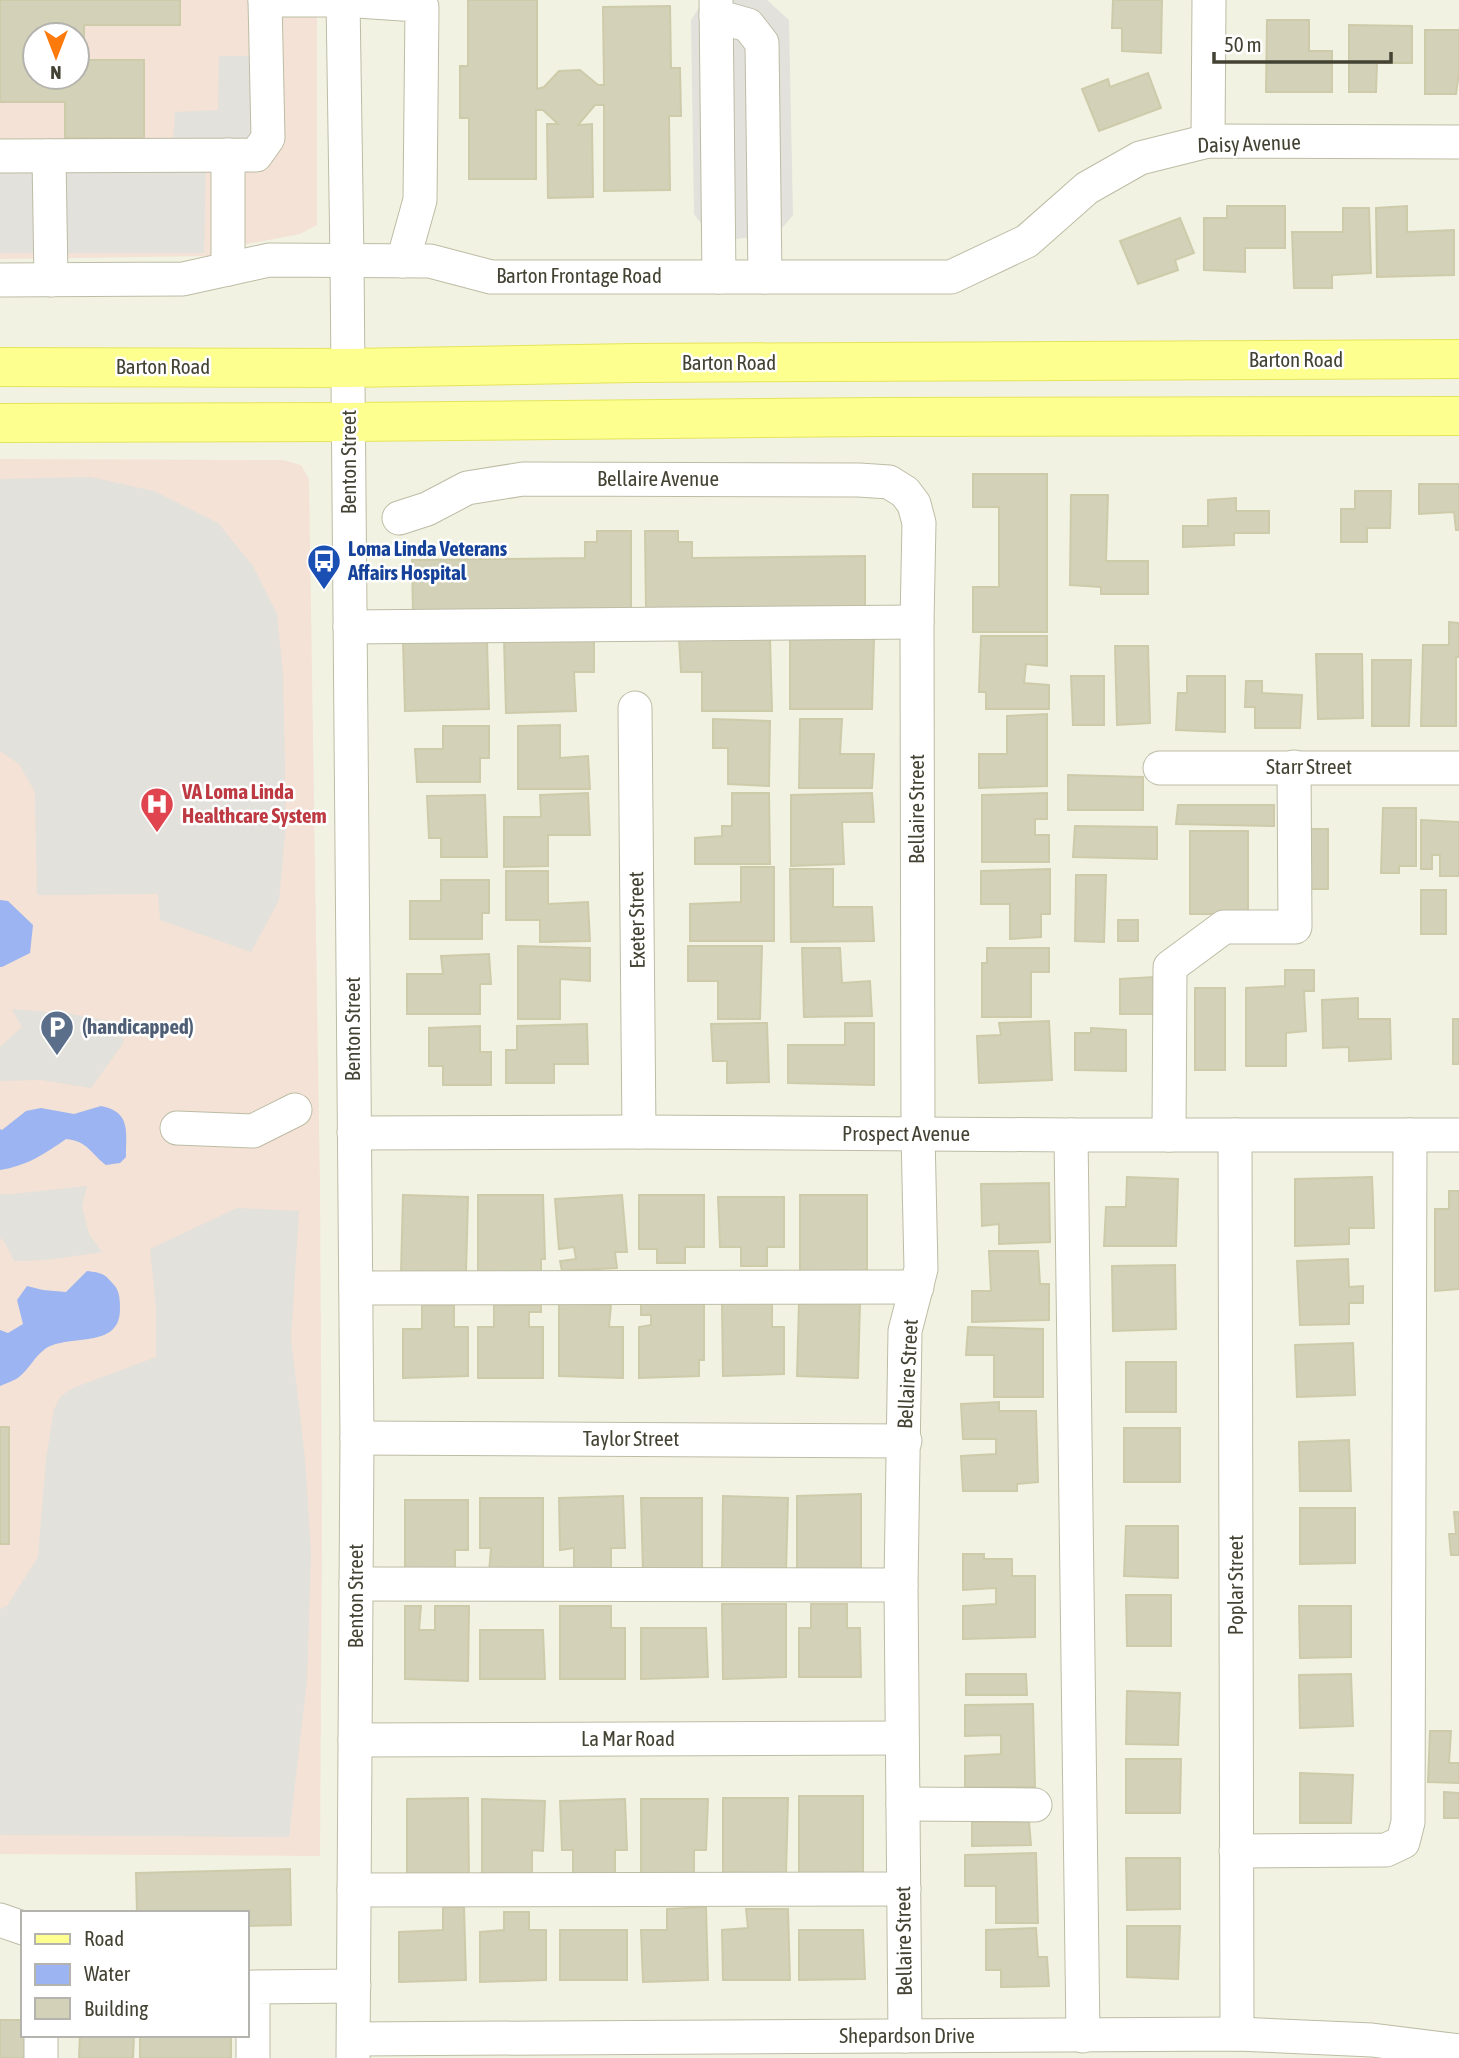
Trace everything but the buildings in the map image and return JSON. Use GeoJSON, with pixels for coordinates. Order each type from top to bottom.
{"type":"FeatureCollection","features":[{"type":"Feature","properties":{"kind":"main road","name":"Barton Road"},"geometry":{"type":"LineString","coordinates":[[0,367],[345,404],[632,363],[1459,359]]}},
{"type":"Feature","properties":{"kind":"main road","name":"Barton Road"},"geometry":{"type":"LineString","coordinates":[[0,423],[345,404],[877,417],[1459,416]]}},
{"type":"Feature","properties":{"kind":"street"},"geometry":{"type":"LineString","coordinates":[[0,156],[256,155],[268,138],[265,0],[343,0],[417,5],[422,7],[420,200],[403,261]]}},
{"type":"Feature","properties":{"kind":"street","name":"Benton Street"},"geometry":{"type":"LineString","coordinates":[[343,0],[348,260],[345,404],[350,627],[357,1438],[354,2049]]}},
{"type":"Feature","properties":{"kind":"street"},"geometry":{"type":"LineString","coordinates":[[1208,141],[1209,0]]}},
{"type":"Feature","properties":{"kind":"street"},"geometry":{"type":"LineString","coordinates":[[719,277],[716,8],[748,26],[762,43],[765,277]]}},
{"type":"Feature","properties":{"kind":"street","name":"Daisy Avenue"},"geometry":{"type":"LineString","coordinates":[[951,277],[1027,241],[1087,188],[1140,158],[1208,141],[1459,142]]}},
{"type":"Feature","properties":{"kind":"street"},"geometry":{"type":"LineString","coordinates":[[228,155],[228,269]]}},
{"type":"Feature","properties":{"kind":"street"},"geometry":{"type":"LineString","coordinates":[[49,156],[51,280]]}},
{"type":"Feature","properties":{"kind":"street","name":"Barton Frontage Road"},"geometry":{"type":"LineString","coordinates":[[0,279],[183,279],[269,260],[430,261],[491,277],[951,277]]}},
{"type":"Feature","properties":{"kind":"street"},"geometry":{"type":"LineString","coordinates":[[345,404],[331,452],[333,1110],[338,1129],[354,1148]]}},
{"type":"Feature","properties":{"kind":"street","name":"Bellaire Avenue"},"geometry":{"type":"LineString","coordinates":[[399,518],[427,509],[467,488],[523,479],[859,480],[888,482],[905,492],[914,504]]}},
{"type":"Feature","properties":{"kind":"street","name":"Bellaire Street"},"geometry":{"type":"LineString","coordinates":[[905,2036],[901,1585],[905,1331],[921,1269],[918,1134],[919,523],[914,504]]}},
{"type":"Feature","properties":{"kind":"street"},"geometry":{"type":"LineString","coordinates":[[350,627],[917,622]]}},
{"type":"Feature","properties":{"kind":"street","name":"Exeter Street"},"geometry":{"type":"LineString","coordinates":[[635,708],[639,1132]]}},
{"type":"Feature","properties":{"kind":"street"},"geometry":{"type":"LineString","coordinates":[[1169,1135],[1170,967],[1224,927],[1295,927],[1294,767]]}},
{"type":"Feature","properties":{"kind":"street","name":"Starr Street"},"geometry":{"type":"LineString","coordinates":[[1160,768],[1459,768]]}},
{"type":"Feature","properties":{"kind":"street"},"geometry":{"type":"LineString","coordinates":[[177,1128],[253,1131],[295,1110]]}},
{"type":"Feature","properties":{"kind":"street","name":"Prospect Avenue"},"geometry":{"type":"LineString","coordinates":[[354,1148],[639,1132],[1459,1135]]}},
{"type":"Feature","properties":{"kind":"street"},"geometry":{"type":"LineString","coordinates":[[1071,1135],[1094,2043]]}},
{"type":"Feature","properties":{"kind":"street","name":"Poplar Street"},"geometry":{"type":"LineString","coordinates":[[1235,1135],[1237,2034]]}},
{"type":"Feature","properties":{"kind":"street"},"geometry":{"type":"LineString","coordinates":[[1236,1851],[1386,1850],[1403,1842],[1408,1822],[1410,1135]]}},
{"type":"Feature","properties":{"kind":"street"},"geometry":{"type":"LineString","coordinates":[[356,1288],[917,1287]]}},
{"type":"Feature","properties":{"kind":"street","name":"Taylor Street"},"geometry":{"type":"LineString","coordinates":[[357,1438],[905,1441]]}},
{"type":"Feature","properties":{"kind":"street"},"geometry":{"type":"LineString","coordinates":[[356,1584],[901,1585]]}},
{"type":"Feature","properties":{"kind":"street","name":"La Mar Road"},"geometry":{"type":"LineString","coordinates":[[355,1740],[902,1738]]}},
{"type":"Feature","properties":{"kind":"street"},"geometry":{"type":"LineString","coordinates":[[902,1804],[1035,1805]]}},
{"type":"Feature","properties":{"kind":"street"},"geometry":{"type":"LineString","coordinates":[[354,1891],[904,1889]]}},
{"type":"Feature","properties":{"kind":"street"},"geometry":{"type":"LineString","coordinates":[[0,1920],[21,1927]]}},
{"type":"Feature","properties":{"kind":"street"},"geometry":{"type":"LineString","coordinates":[[253,2058],[253,1987],[354,1986]]}},
{"type":"Feature","properties":{"kind":"street","name":"Shepardson Drive"},"geometry":{"type":"LineString","coordinates":[[354,2049],[824,2047],[905,2036],[1033,2047],[1237,2034],[1372,2040],[1459,2051]]}},
{"type":"Feature","properties":{"kind":"street"},"geometry":{"type":"LineString","coordinates":[[41,2037],[41,2058]]}},
{"type":"Feature","properties":{"kind":"shaded area"},"geometry":{"type":"Polygon","coordinates":[[[0,0],[317,0],[317,225],[300,234],[242,245],[211,256],[0,259],[0,0]]]}},
{"type":"Feature","properties":{"kind":"shaded area"},"geometry":{"type":"Polygon","coordinates":[[[704,0],[767,0],[789,20],[793,215],[778,233],[737,239],[706,230],[694,214],[691,20],[704,0]]]}},
{"type":"Feature","properties":{"kind":"shaded area"},"geometry":{"type":"Polygon","coordinates":[[[219,56],[254,56],[254,143],[206,145],[204,253],[0,253],[0,145],[173,145],[175,112],[218,110],[219,56]]]}},
{"type":"Feature","properties":{"kind":"shaded area","name":"VA Loma Linda Healthcare System"},"geometry":{"type":"Polygon","coordinates":[[[0,459],[283,460],[301,465],[309,479],[320,1189],[320,1856],[0,1854],[0,459]]]}},
{"type":"Feature","properties":{"kind":"shaded area"},"geometry":{"type":"Polygon","coordinates":[[[90,477],[154,491],[218,523],[253,566],[277,614],[283,674],[286,824],[279,900],[251,952],[160,920],[158,894],[37,895],[35,792],[19,764],[0,751],[0,479],[90,477]]]}},
{"type":"Feature","properties":{"kind":"shaded area","name":"(handicapped)"},"geometry":{"type":"Polygon","coordinates":[[[12,1009],[71,1014],[115,1022],[124,1042],[91,1088],[41,1080],[0,1081],[0,1047],[22,1027],[12,1009]]]}},
{"type":"Feature","properties":{"kind":"shaded area"},"geometry":{"type":"Polygon","coordinates":[[[87,1186],[82,1206],[89,1234],[102,1252],[47,1260],[14,1261],[0,1238],[0,1194],[87,1186]]]}},
{"type":"Feature","properties":{"kind":"shaded area"},"geometry":{"type":"Polygon","coordinates":[[[237,1208],[299,1211],[291,1338],[305,1458],[311,1554],[307,1680],[289,1837],[0,1835],[0,1609],[7,1606],[38,1557],[46,1459],[54,1409],[61,1396],[73,1388],[156,1357],[156,1306],[150,1249],[237,1208]]]}},
{"type":"Feature","properties":{"kind":"water"},"geometry":{"type":"Polygon","coordinates":[[[0,900],[8,901],[33,925],[30,953],[2,967],[0,967],[0,900]]]}},
{"type":"Feature","properties":{"kind":"water"},"geometry":{"type":"Polygon","coordinates":[[[101,1106],[118,1113],[125,1124],[126,1157],[120,1163],[106,1165],[84,1145],[66,1139],[35,1159],[0,1170],[0,1129],[26,1111],[41,1108],[74,1114],[101,1106]]]}},
{"type":"Feature","properties":{"kind":"water"},"geometry":{"type":"Polygon","coordinates":[[[87,1271],[108,1278],[119,1293],[120,1310],[117,1323],[111,1331],[102,1336],[55,1344],[38,1355],[19,1377],[0,1386],[0,1330],[8,1333],[23,1324],[17,1300],[27,1286],[66,1292],[87,1271]]]}},
{"type":"Feature","properties":{"kind":"place","name":"Loma Linda Veterans Affairs Hospital"},"geometry":{"type":"Point","coordinates":[324,591]}},
{"type":"Feature","properties":{"kind":"place","name":"VA Loma Linda Healthcare System"},"geometry":{"type":"Point","coordinates":[157,834]}},
{"type":"Feature","properties":{"kind":"place","name":"(handicapped)"},"geometry":{"type":"Point","coordinates":[57,1057]}}]}
